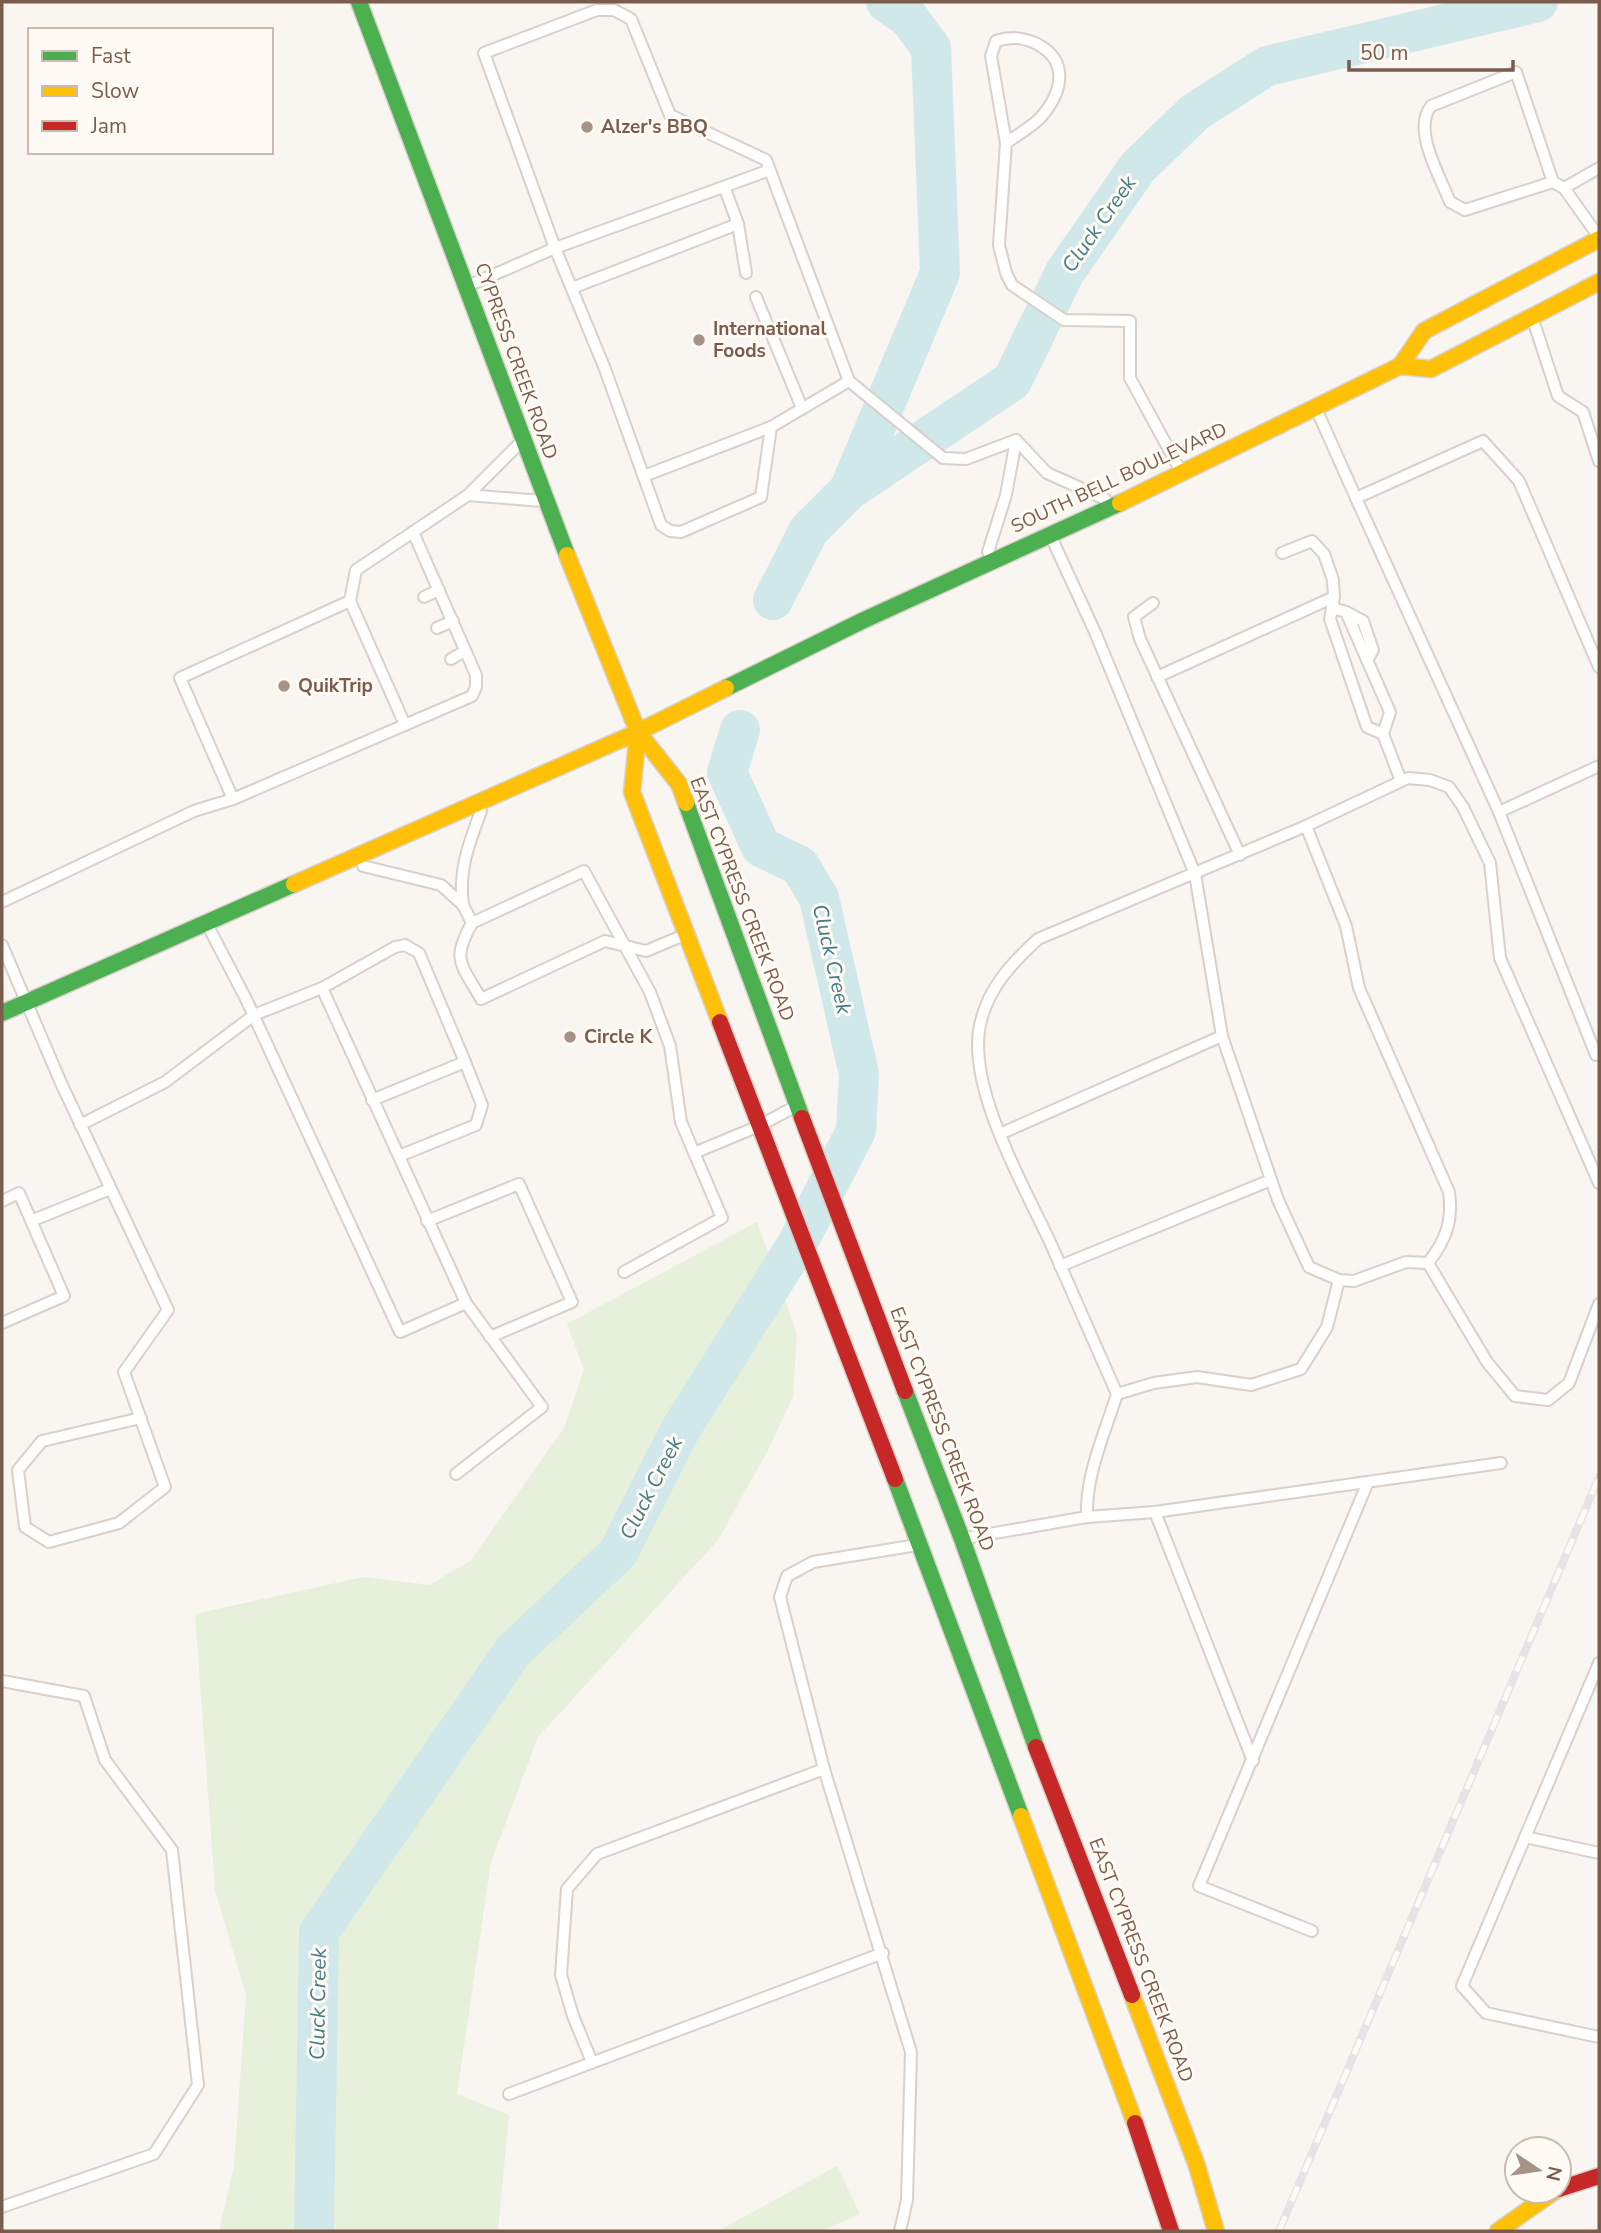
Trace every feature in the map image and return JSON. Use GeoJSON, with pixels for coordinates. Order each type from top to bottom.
{"type":"FeatureCollection","features":[{"type":"Feature","properties":{"kind":"main road","name":"CYPRESS CREEK ROAD"},"geometry":{"type":"LineString","coordinates":[[359,2],[468,286],[545,501],[638,732]]}},
{"type":"Feature","properties":{"kind":"main road","name":"SOUTH BELL BOULEVARD"},"geometry":{"type":"LineString","coordinates":[[25,1003],[638,732],[985,563],[1182,474],[1400,366],[1424,331],[1599,238]]}},
{"type":"Feature","properties":{"kind":"main road"},"geometry":{"type":"LineString","coordinates":[[1400,366],[1431,369],[1532,317],[1598,288]]}},
{"type":"Feature","properties":{"kind":"main road"},"geometry":{"type":"LineString","coordinates":[[638,732],[632,792],[920,1545],[1155,2176],[1171,2231]]}},
{"type":"Feature","properties":{"kind":"main road","name":"EAST CYPRESS CREEK ROAD"},"geometry":{"type":"LineString","coordinates":[[638,732],[679,784],[752,976],[840,1224],[962,1539],[1033,1739],[1196,2163],[1216,2231]]}},
{"type":"Feature","properties":{"kind":"main road"},"geometry":{"type":"LineString","coordinates":[[2,1013],[25,1003]]}},
{"type":"Feature","properties":{"kind":"main road"},"geometry":{"type":"LineString","coordinates":[[920,1545],[962,1539]]}},
{"type":"Feature","properties":{"kind":"main road"},"geometry":{"type":"LineString","coordinates":[[1573,2185],[1599,2176]]}},
{"type":"Feature","properties":{"kind":"main road"},"geometry":{"type":"LineString","coordinates":[[1498,2231],[1535,2205]]}},
{"type":"Feature","properties":{"kind":"lane"},"geometry":{"type":"LineString","coordinates":[[771,426],[761,497],[681,533],[670,531],[661,525],[484,53],[597,10],[614,10],[631,19],[670,115],[766,160],[849,381],[943,458],[966,459],[994,451],[1016,440]]}},
{"type":"Feature","properties":{"kind":"lane"},"geometry":{"type":"LineString","coordinates":[[1006,143],[1041,117],[1060,80],[1058,61],[1046,49],[1026,39],[1007,37],[996,41],[991,56],[1006,143],[999,245],[1012,285],[1064,320],[1130,321],[1130,378],[1182,474]]}},
{"type":"Feature","properties":{"kind":"lane"},"geometry":{"type":"LineString","coordinates":[[1553,182],[1465,210],[1456,208],[1450,202],[1430,152],[1423,121],[1431,106],[1516,72],[1553,182],[1564,188],[1599,238]]}},
{"type":"Feature","properties":{"kind":"lane"},"geometry":{"type":"LineString","coordinates":[[1564,188],[1599,168]]}},
{"type":"Feature","properties":{"kind":"lane"},"geometry":{"type":"LineString","coordinates":[[468,286],[555,248],[724,189],[770,170]]}},
{"type":"Feature","properties":{"kind":"lane"},"geometry":{"type":"LineString","coordinates":[[724,189],[738,224],[746,272]]}},
{"type":"Feature","properties":{"kind":"lane"},"geometry":{"type":"LineString","coordinates":[[572,288],[738,224]]}},
{"type":"Feature","properties":{"kind":"lane"},"geometry":{"type":"LineString","coordinates":[[755,297],[803,408]]}},
{"type":"Feature","properties":{"kind":"lane"},"geometry":{"type":"LineString","coordinates":[[1532,317],[1558,396],[1583,412],[1599,461]]}},
{"type":"Feature","properties":{"kind":"lane"},"geometry":{"type":"LineString","coordinates":[[644,476],[771,426],[849,381]]}},
{"type":"Feature","properties":{"kind":"lane"},"geometry":{"type":"LineString","coordinates":[[1316,408],[1499,812],[1596,1055],[1599,1053]]}},
{"type":"Feature","properties":{"kind":"lane"},"geometry":{"type":"LineString","coordinates":[[405,725],[380,654],[362,627],[350,601],[356,570],[468,495],[522,440]]}},
{"type":"Feature","properties":{"kind":"lane"},"geometry":{"type":"LineString","coordinates":[[1016,440],[1047,473],[1114,503]]}},
{"type":"Feature","properties":{"kind":"lane"},"geometry":{"type":"LineString","coordinates":[[985,563],[1006,495],[1016,440]]}},
{"type":"Feature","properties":{"kind":"lane"},"geometry":{"type":"LineString","coordinates":[[1356,498],[1483,440],[1519,481],[1599,667]]}},
{"type":"Feature","properties":{"kind":"lane"},"geometry":{"type":"LineString","coordinates":[[468,495],[545,501]]}},
{"type":"Feature","properties":{"kind":"lane"},"geometry":{"type":"LineString","coordinates":[[2,902],[194,811],[233,799],[471,696],[476,687],[476,675],[413,532]]}},
{"type":"Feature","properties":{"kind":"lane"},"geometry":{"type":"LineString","coordinates":[[1049,533],[1096,632],[1195,874],[1222,1036],[1271,1180],[1309,1266],[1339,1280],[1354,1281],[1406,1262],[1428,1263]]}},
{"type":"Feature","properties":{"kind":"lane"},"geometry":{"type":"LineString","coordinates":[[1282,553],[1312,541],[1324,554],[1334,603],[1330,619],[1367,727],[1382,734]]}},
{"type":"Feature","properties":{"kind":"lane"},"geometry":{"type":"LineString","coordinates":[[424,597],[439,590]]}},
{"type":"Feature","properties":{"kind":"lane"},"geometry":{"type":"LineString","coordinates":[[233,799],[180,678],[350,601]]}},
{"type":"Feature","properties":{"kind":"lane"},"geometry":{"type":"LineString","coordinates":[[1153,603],[1134,617],[1140,639],[1240,855]]}},
{"type":"Feature","properties":{"kind":"lane"},"geometry":{"type":"LineString","coordinates":[[1334,603],[1346,612],[1390,712],[1382,734],[1401,781]]}},
{"type":"Feature","properties":{"kind":"lane"},"geometry":{"type":"LineString","coordinates":[[1157,677],[1334,603]]}},
{"type":"Feature","properties":{"kind":"lane"},"geometry":{"type":"LineString","coordinates":[[362,627],[372,621]]}},
{"type":"Feature","properties":{"kind":"lane"},"geometry":{"type":"LineString","coordinates":[[437,628],[453,621]]}},
{"type":"Feature","properties":{"kind":"lane"},"geometry":{"type":"LineString","coordinates":[[451,659],[465,651]]}},
{"type":"Feature","properties":{"kind":"lane"},"geometry":{"type":"LineString","coordinates":[[1499,812],[1599,766]]}},
{"type":"Feature","properties":{"kind":"lane"},"geometry":{"type":"LineString","coordinates":[[1087,1517],[1086,1501],[1117,1394],[992,1112],[980,1069],[980,1023],[987,1003],[1010,967],[1038,939],[1240,855],[1408,778],[1430,780],[1449,787],[1463,807],[1490,863],[1500,958],[1599,1183]]}},
{"type":"Feature","properties":{"kind":"lane"},"geometry":{"type":"LineString","coordinates":[[472,923],[463,905],[460,879],[464,855],[486,799]]}},
{"type":"Feature","properties":{"kind":"lane"},"geometry":{"type":"LineString","coordinates":[[1306,826],[1346,926],[1359,988],[1449,1192],[1452,1210],[1449,1228],[1442,1245],[1428,1263]]}},
{"type":"Feature","properties":{"kind":"lane"},"geometry":{"type":"LineString","coordinates":[[347,862],[441,886],[463,905]]}},
{"type":"Feature","properties":{"kind":"lane"},"geometry":{"type":"LineString","coordinates":[[624,1272],[722,1218],[681,1122],[670,1046],[650,992],[628,948],[584,871],[472,923],[459,947],[461,962],[481,999],[605,941],[628,948],[646,951],[686,934]]}},
{"type":"Feature","properties":{"kind":"lane"},"geometry":{"type":"LineString","coordinates":[[206,922],[254,1015],[400,1332],[466,1303]]}},
{"type":"Feature","properties":{"kind":"lane"},"geometry":{"type":"LineString","coordinates":[[80,1125],[165,1082],[254,1015],[322,988],[395,947],[405,945],[414,948],[482,1105],[475,1125],[399,1156]]}},
{"type":"Feature","properties":{"kind":"lane"},"geometry":{"type":"LineString","coordinates":[[2,946],[80,1125],[168,1310],[124,1372],[141,1418],[165,1487],[119,1523],[49,1542],[25,1527],[18,1469],[42,1441],[141,1418]]}},
{"type":"Feature","properties":{"kind":"lane"},"geometry":{"type":"LineString","coordinates":[[322,988],[466,1303],[542,1407],[456,1474]]}},
{"type":"Feature","properties":{"kind":"lane"},"geometry":{"type":"LineString","coordinates":[[1002,1133],[1222,1036]]}},
{"type":"Feature","properties":{"kind":"lane"},"geometry":{"type":"LineString","coordinates":[[372,1100],[465,1062]]}},
{"type":"Feature","properties":{"kind":"lane"},"geometry":{"type":"LineString","coordinates":[[694,1153],[758,1126],[796,1106]]}},
{"type":"Feature","properties":{"kind":"lane"},"geometry":{"type":"LineString","coordinates":[[1060,1266],[1271,1180]]}},
{"type":"Feature","properties":{"kind":"lane"},"geometry":{"type":"LineString","coordinates":[[427,1221],[519,1184],[572,1302],[489,1337]]}},
{"type":"Feature","properties":{"kind":"lane"},"geometry":{"type":"LineString","coordinates":[[31,1221],[110,1189]]}},
{"type":"Feature","properties":{"kind":"lane"},"geometry":{"type":"LineString","coordinates":[[2,1201],[19,1194],[64,1296],[2,1323]]}},
{"type":"Feature","properties":{"kind":"lane"},"geometry":{"type":"LineString","coordinates":[[1428,1263],[1487,1362],[1515,1396],[1548,1400],[1569,1383],[1599,1304]]}},
{"type":"Feature","properties":{"kind":"lane"},"geometry":{"type":"LineString","coordinates":[[1117,1394],[1154,1383],[1197,1377],[1251,1385],[1301,1368],[1327,1326],[1339,1280]]}},
{"type":"Feature","properties":{"kind":"lane"},"geometry":{"type":"LineString","coordinates":[[962,1539],[1087,1517],[1155,1512],[1501,1463]]}},
{"type":"Feature","properties":{"kind":"lane"},"geometry":{"type":"LineString","coordinates":[[1312,1931],[1199,1886],[1368,1482]]}},
{"type":"Feature","properties":{"kind":"lane"},"geometry":{"type":"LineString","coordinates":[[1155,1512],[1253,1761]]}},
{"type":"Feature","properties":{"kind":"lane"},"geometry":{"type":"LineString","coordinates":[[900,2231],[907,2200],[911,2052],[883,1953],[824,1769],[780,1597],[787,1576],[813,1562],[920,1545]]}},
{"type":"Feature","properties":{"kind":"lane"},"geometry":{"type":"LineString","coordinates":[[1599,1663],[1597,1677],[1462,1986],[1486,2013],[1599,2037]]}},
{"type":"Feature","properties":{"kind":"lane"},"geometry":{"type":"LineString","coordinates":[[2,1681],[84,1696],[105,1760],[172,1850],[198,2085],[154,2154],[2,2207]]}},
{"type":"Feature","properties":{"kind":"lane"},"geometry":{"type":"LineString","coordinates":[[592,2062],[573,2016],[561,1975],[567,1889],[597,1854],[824,1769]]}},
{"type":"Feature","properties":{"kind":"lane"},"geometry":{"type":"LineString","coordinates":[[1525,1837],[1599,1853]]}},
{"type":"Feature","properties":{"kind":"lane"},"geometry":{"type":"LineString","coordinates":[[509,2094],[883,1953]]}},
{"type":"Feature","properties":{"kind":"green space"},"geometry":{"type":"Polygon","coordinates":[[[757,1222],[797,1334],[793,1397],[768,1450],[718,1540],[538,1737],[491,1862],[457,2094],[509,2115],[498,2231],[219,2231],[234,2166],[246,1995],[215,1890],[195,1614],[363,1577],[430,1585],[471,1560],[564,1428],[584,1370],[567,1324],[757,1222]]]}},
{"type":"Feature","properties":{"kind":"green space"},"geometry":{"type":"Polygon","coordinates":[[[837,2166],[860,2214],[822,2231],[718,2231],[837,2166]]]}},
{"type":"Feature","properties":{"kind":"waterway"},"geometry":{"type":"LineString","coordinates":[[849,490],[940,273],[931,48],[909,18],[886,2]]}},
{"type":"Feature","properties":{"kind":"waterway","name":"Cluck Creek"},"geometry":{"type":"LineString","coordinates":[[773,600],[809,530],[849,490],[1012,381],[1065,272],[1138,167],[1195,112],[1267,66],[1538,2]]}},
{"type":"Feature","properties":{"kind":"waterway","name":"Cluck Creek"},"geometry":{"type":"LineString","coordinates":[[314,2231],[319,1932],[513,1651],[618,1553],[679,1432],[796,1246],[856,1131],[859,1074],[819,898],[800,866],[761,847],[727,772],[740,730]]}},
{"type":"Feature","properties":{"kind":"railway"},"geometry":{"type":"LineString","coordinates":[[1279,2231],[1599,1477]]}},
{"type":"Feature","properties":{"kind":"traffic: fast"},"geometry":{"type":"LineString","coordinates":[[359,2],[567,555]]}},
{"type":"Feature","properties":{"kind":"traffic: fast"},"geometry":{"type":"LineString","coordinates":[[726,688],[864,620],[1120,503]]}},
{"type":"Feature","properties":{"kind":"traffic: fast"},"geometry":{"type":"LineString","coordinates":[[686,803],[802,1118]]}},
{"type":"Feature","properties":{"kind":"traffic: fast"},"geometry":{"type":"LineString","coordinates":[[2,1013],[294,884]]}},
{"type":"Feature","properties":{"kind":"traffic: fast"},"geometry":{"type":"LineString","coordinates":[[905,1391],[962,1539],[1036,1747]]}},
{"type":"Feature","properties":{"kind":"traffic: fast"},"geometry":{"type":"LineString","coordinates":[[895,1479],[1021,1816]]}},
{"type":"Feature","properties":{"kind":"traffic: slow"},"geometry":{"type":"LineString","coordinates":[[1120,503],[1400,366],[1424,331],[1599,239]]}},
{"type":"Feature","properties":{"kind":"traffic: slow"},"geometry":{"type":"LineString","coordinates":[[1400,366],[1431,369],[1599,282]]}},
{"type":"Feature","properties":{"kind":"traffic: slow"},"geometry":{"type":"LineString","coordinates":[[567,555],[638,732],[679,784],[686,803]]}},
{"type":"Feature","properties":{"kind":"traffic: slow"},"geometry":{"type":"LineString","coordinates":[[294,884],[638,732],[726,688]]}},
{"type":"Feature","properties":{"kind":"traffic: slow"},"geometry":{"type":"LineString","coordinates":[[638,732],[632,792],[720,1022]]}},
{"type":"Feature","properties":{"kind":"traffic: slow"},"geometry":{"type":"LineString","coordinates":[[1021,1816],[1135,2123]]}},
{"type":"Feature","properties":{"kind":"traffic: slow"},"geometry":{"type":"LineString","coordinates":[[1132,1995],[1196,2163],[1216,2231]]}},
{"type":"Feature","properties":{"kind":"traffic: slow"},"geometry":{"type":"LineString","coordinates":[[1498,2231],[1535,2205]]}},
{"type":"Feature","properties":{"kind":"traffic: jam"},"geometry":{"type":"LineString","coordinates":[[720,1022],[895,1479]]}},
{"type":"Feature","properties":{"kind":"traffic: jam"},"geometry":{"type":"LineString","coordinates":[[802,1118],[905,1391]]}},
{"type":"Feature","properties":{"kind":"traffic: jam"},"geometry":{"type":"LineString","coordinates":[[1036,1747],[1132,1995]]}},
{"type":"Feature","properties":{"kind":"traffic: jam"},"geometry":{"type":"LineString","coordinates":[[1135,2123],[1171,2231]]}},
{"type":"Feature","properties":{"kind":"traffic: jam"},"geometry":{"type":"LineString","coordinates":[[1573,2184],[1599,2176]]}},
{"type":"Feature","properties":{"kind":"place","name":"Alzer's BBQ"},"geometry":{"type":"Point","coordinates":[587,127]}},
{"type":"Feature","properties":{"kind":"place","name":"International Foods"},"geometry":{"type":"Point","coordinates":[699,340]}},
{"type":"Feature","properties":{"kind":"place","name":"QuikTrip"},"geometry":{"type":"Point","coordinates":[284,686]}},
{"type":"Feature","properties":{"kind":"place","name":"Circle K"},"geometry":{"type":"Point","coordinates":[570,1037]}}]}
